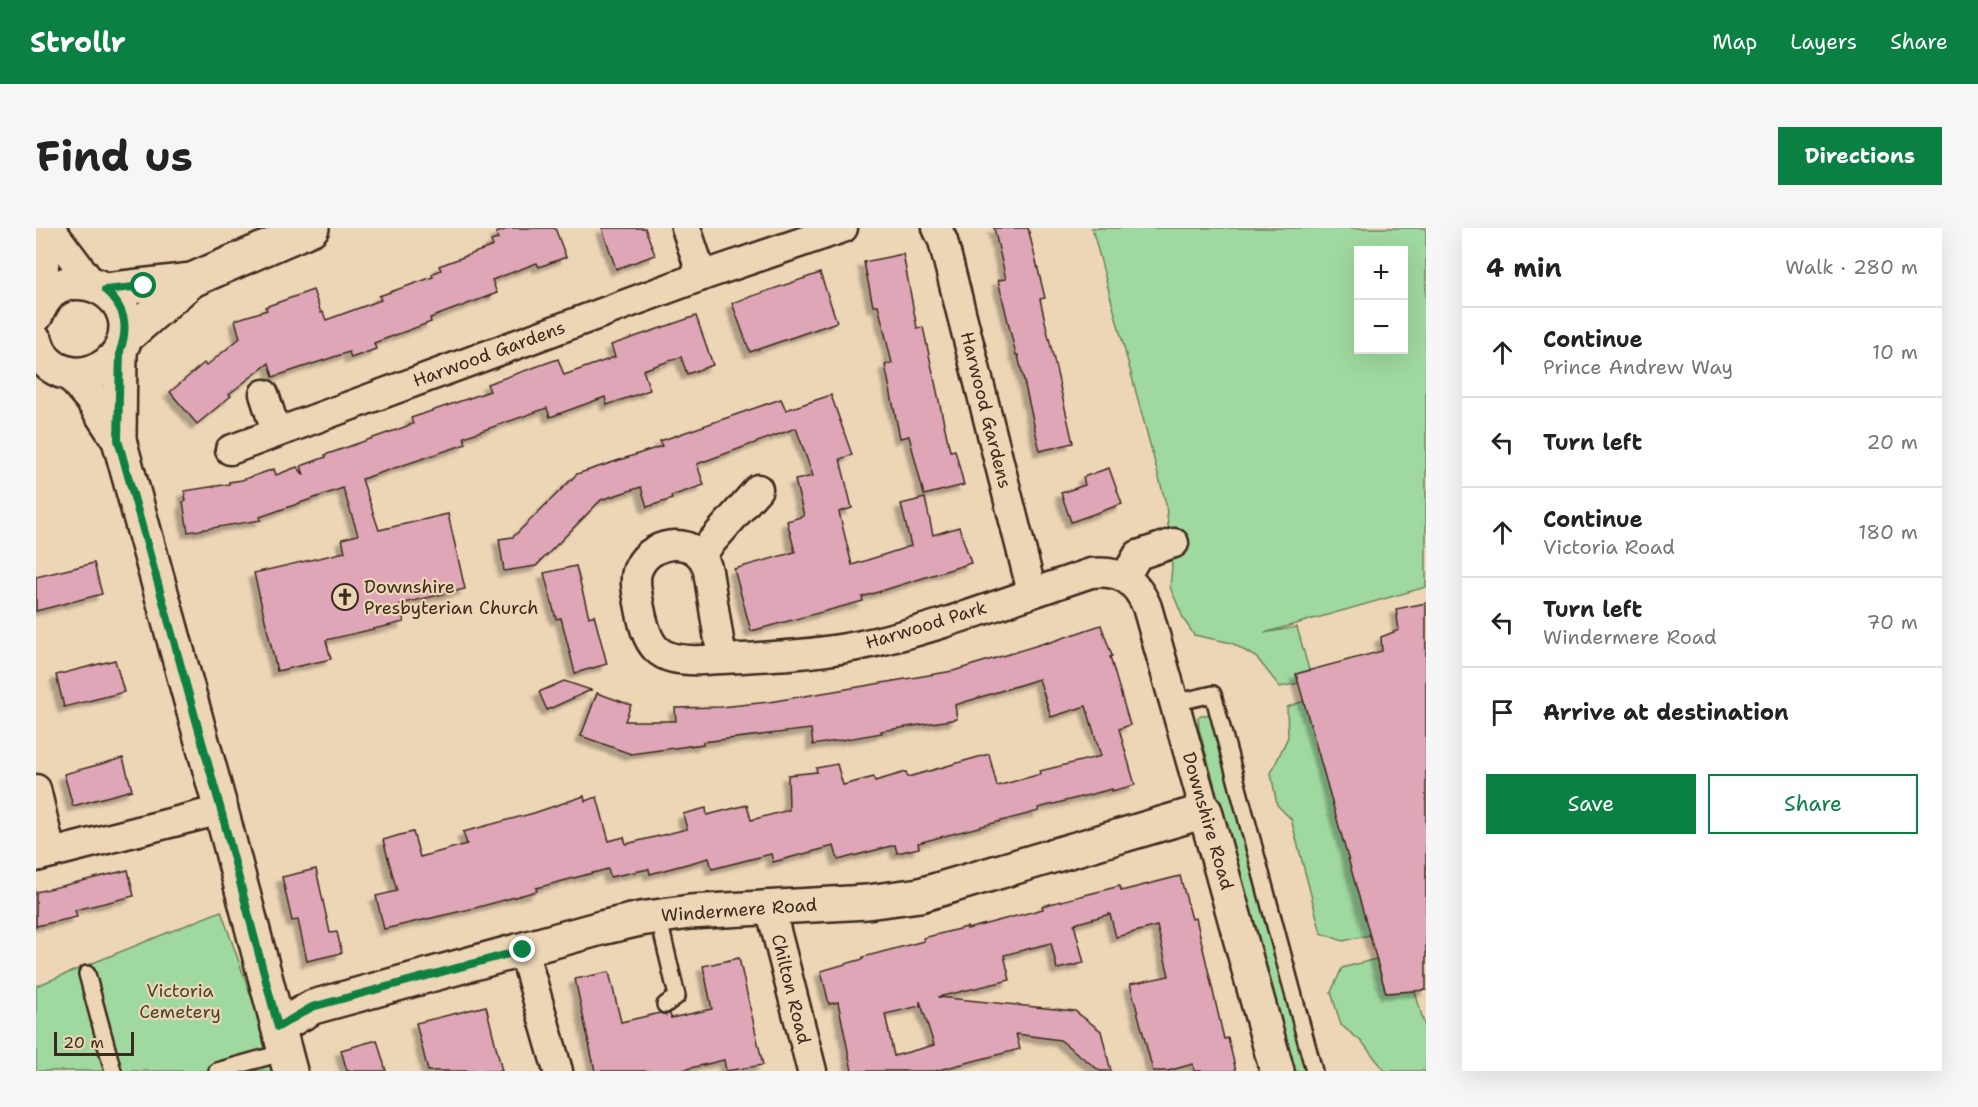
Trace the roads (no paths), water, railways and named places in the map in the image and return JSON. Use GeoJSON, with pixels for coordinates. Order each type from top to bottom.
{"type":"FeatureCollection","features":[{"type":"Feature","properties":{"kind":"street"},"geometry":{"type":"LineString","coordinates":[[49,228],[99,287],[115,298],[122,310],[126,323],[122,345],[118,440]]}},
{"type":"Feature","properties":{"kind":"street"},"geometry":{"type":"LineString","coordinates":[[38,309],[49,228]]}},
{"type":"Feature","properties":{"kind":"street"},"geometry":{"type":"LineString","coordinates":[[38,309],[51,291],[65,284],[79,282],[99,287],[192,280],[312,228]]}},
{"type":"Feature","properties":{"kind":"street"},"geometry":{"type":"LineString","coordinates":[[687,228],[702,276]]}},
{"type":"Feature","properties":{"kind":"street","name":"Harwood Gardens"},"geometry":{"type":"LineString","coordinates":[[230,450],[702,276],[843,228]]}},
{"type":"Feature","properties":{"kind":"street","name":"Harwood Gardens"},"geometry":{"type":"LineString","coordinates":[[937,228],[943,241],[1032,592]]}},
{"type":"Feature","properties":{"kind":"street"},"geometry":{"type":"LineString","coordinates":[[55,371],[86,374],[111,363],[122,345],[192,280]]}},
{"type":"Feature","properties":{"kind":"street"},"geometry":{"type":"LineString","coordinates":[[36,342],[55,371],[92,399],[118,440],[221,810],[284,1050]]}},
{"type":"Feature","properties":{"kind":"street"},"geometry":{"type":"LineString","coordinates":[[264,394],[276,432]]}},
{"type":"Feature","properties":{"kind":"street"},"geometry":{"type":"LineString","coordinates":[[722,659],[708,571],[700,555],[758,489]]}},
{"type":"Feature","properties":{"kind":"street"},"geometry":{"type":"LineString","coordinates":[[1125,577],[1138,555],[1174,543]]}},
{"type":"Feature","properties":{"kind":"street","name":"Harwood Park"},"geometry":{"type":"LineString","coordinates":[[700,555],[688,546],[676,545],[655,551],[643,560],[639,567],[636,579],[643,624],[653,646],[660,653],[672,659],[683,661],[806,654],[858,646],[919,630],[1091,573],[1104,571],[1125,577]]}},
{"type":"Feature","properties":{"kind":"street","name":"Downshire Road"},"geometry":{"type":"LineString","coordinates":[[1125,577],[1139,591],[1147,607],[1277,1071]]}},
{"type":"Feature","properties":{"kind":"street"},"geometry":{"type":"LineString","coordinates":[[36,789],[43,855],[221,810]]}},
{"type":"Feature","properties":{"kind":"street","name":"Windermere Road"},"geometry":{"type":"LineString","coordinates":[[284,1050],[312,1007],[601,928],[690,912],[884,901],[920,895],[1205,811]]}},
{"type":"Feature","properties":{"kind":"street","name":"Chilton Road"},"geometry":{"type":"LineString","coordinates":[[770,907],[812,1071]]}},
{"type":"Feature","properties":{"kind":"street"},"geometry":{"type":"LineString","coordinates":[[523,950],[558,1071]]}},
{"type":"Feature","properties":{"kind":"lane"},"geometry":{"type":"LineString","coordinates":[[1174,703],[1213,694],[1314,1071]]}},
{"type":"Feature","properties":{"kind":"lane"},"geometry":{"type":"LineString","coordinates":[[658,916],[677,996],[665,1005]]}},
{"type":"Feature","properties":{"kind":"lane"},"geometry":{"type":"LineString","coordinates":[[87,974],[113,1071]]}},
{"type":"Feature","properties":{"kind":"lane"},"geometry":{"type":"LineString","coordinates":[[217,1071],[284,1050]]}},
{"type":"Feature","properties":{"kind":"place","name":"Downshire Presbyterian Church"},"geometry":{"type":"Point","coordinates":[345,597]}},
{"type":"Feature","properties":{"kind":"park label","name":"Victoria Cemetery"},"geometry":{"type":"Point","coordinates":[180,1002]}}]}
